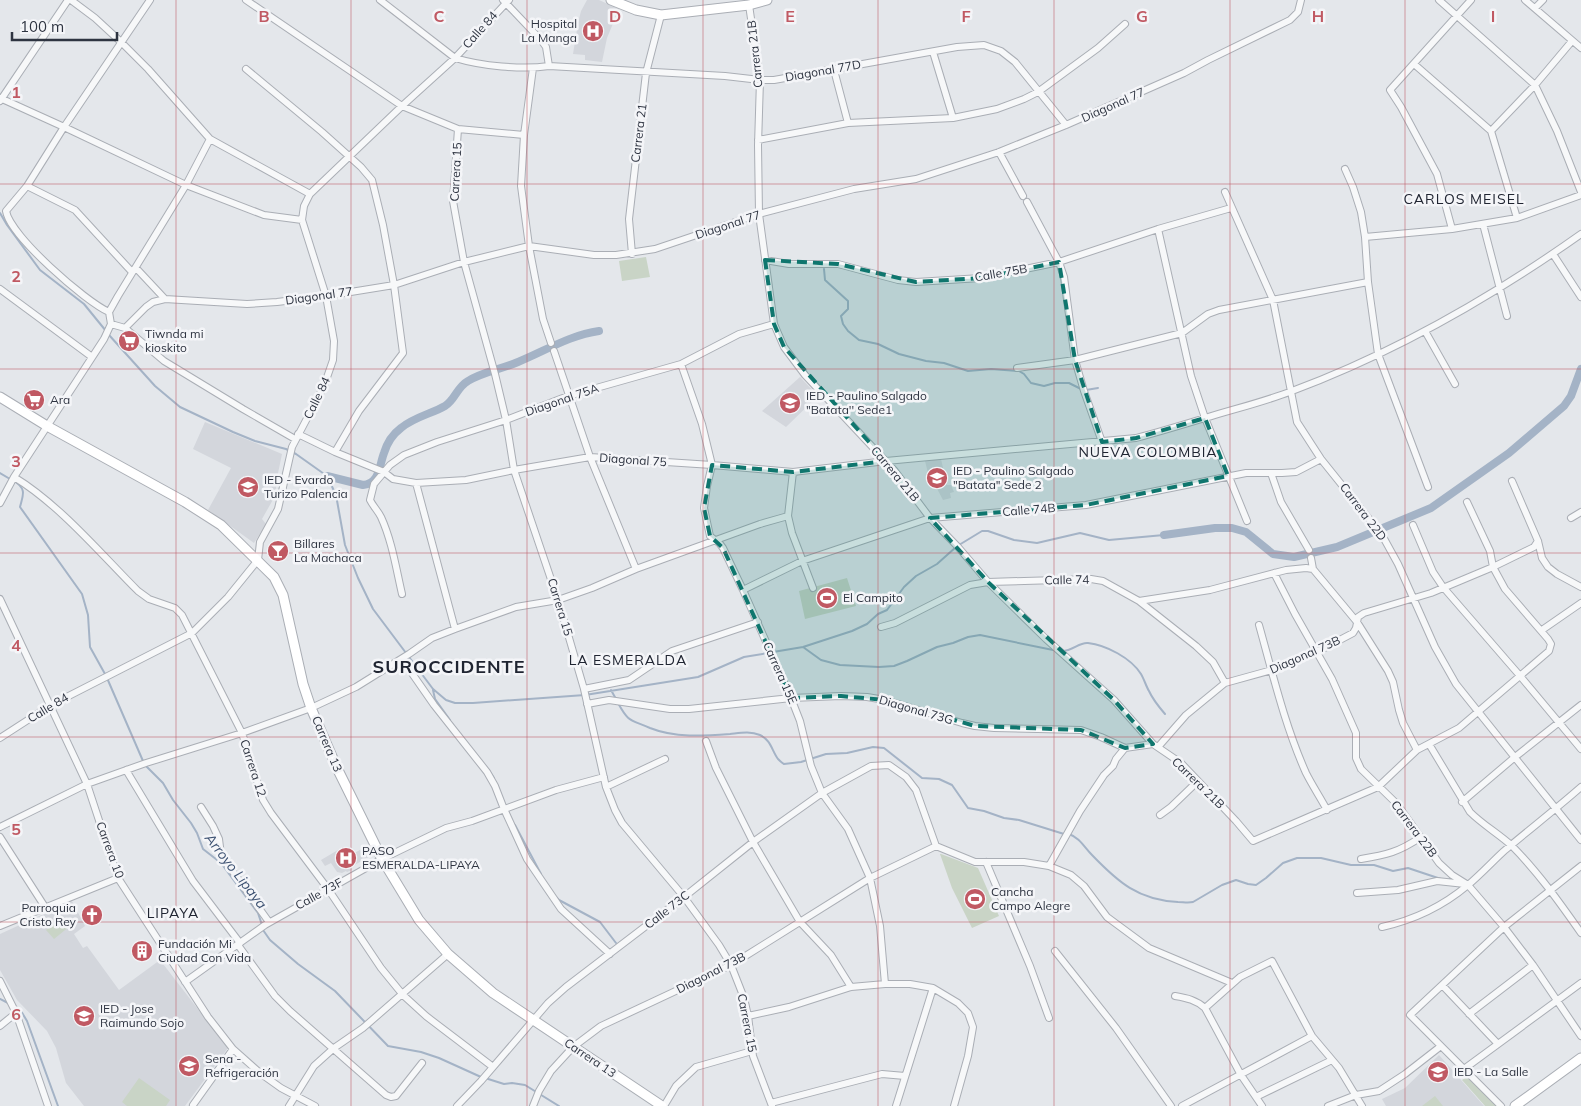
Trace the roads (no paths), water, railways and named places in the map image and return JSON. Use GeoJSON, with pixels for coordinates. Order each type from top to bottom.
{"type":"FeatureCollection","features":[{"type":"Feature","properties":{"kind":"street"},"geometry":{"type":"LineString","coordinates":[[302,220],[264,215],[186,185],[64,126],[1,99],[69,0],[95,18],[121,42],[148,69],[210,139],[310,194]]}},
{"type":"Feature","properties":{"kind":"street"},"geometry":{"type":"LineString","coordinates":[[109,312],[88,300],[40,258],[12,225],[6,212],[28,186],[64,126],[150,0]]}},
{"type":"Feature","properties":{"kind":"street","name":"Carrera 15"},"geometry":{"type":"LineString","coordinates":[[246,0],[402,106],[458,129],[524,135]]}},
{"type":"Feature","properties":{"kind":"street"},"geometry":{"type":"LineString","coordinates":[[380,0],[455,58]]}},
{"type":"Feature","properties":{"kind":"street"},"geometry":{"type":"LineString","coordinates":[[611,0],[636,10],[661,14],[767,0]]}},
{"type":"Feature","properties":{"kind":"street","name":"Diagonal 77"},"geometry":{"type":"LineString","coordinates":[[125,328],[146,307],[153,302],[165,299],[247,304],[326,296],[394,285],[464,262],[529,246],[594,255],[632,254],[654,249],[759,214],[854,189],[916,179],[999,152],[1066,126],[1184,73],[1290,20],[1298,12],[1301,0]]}},
{"type":"Feature","properties":{"kind":"street"},"geometry":{"type":"LineString","coordinates":[[1365,237],[1452,229],[1517,218],[1581,193],[1557,132],[1535,85],[1438,0]]}},
{"type":"Feature","properties":{"kind":"street"},"geometry":{"type":"LineString","coordinates":[[1452,229],[1438,174],[1390,90],[1471,0]]}},
{"type":"Feature","properties":{"kind":"street"},"geometry":{"type":"LineString","coordinates":[[1525,0],[1581,48]]}},
{"type":"Feature","properties":{"kind":"street"},"geometry":{"type":"LineString","coordinates":[[1535,8],[1543,0]]}},
{"type":"Feature","properties":{"kind":"street"},"geometry":{"type":"LineString","coordinates":[[506,1],[542,40],[546,47],[549,66]]}},
{"type":"Feature","properties":{"kind":"street","name":"Calle 84"},"geometry":{"type":"LineString","coordinates":[[0,738],[51,705],[192,633],[228,597],[258,560],[260,542],[278,509],[292,448],[324,386],[333,360],[334,341],[326,296],[302,220],[304,206],[310,194],[455,58],[506,1]]}},
{"type":"Feature","properties":{"kind":"street","name":"Carrera 21B"},"geometry":{"type":"LineString","coordinates":[[748,2],[760,80],[758,140],[759,214],[774,324],[784,347],[805,375],[904,481],[930,518],[988,582],[1046,639],[1114,700],[1156,746],[1180,763],[1253,841],[1327,810]]}},
{"type":"Feature","properties":{"kind":"street","name":"Carrera 21"},"geometry":{"type":"LineString","coordinates":[[632,254],[629,219],[646,73],[661,14]]}},
{"type":"Feature","properties":{"kind":"street"},"geometry":{"type":"LineString","coordinates":[[758,140],[848,123],[953,118],[997,109],[1038,92],[1098,48],[1125,24]]}},
{"type":"Feature","properties":{"kind":"street"},"geometry":{"type":"LineString","coordinates":[[1491,131],[1535,85],[1572,41]]}},
{"type":"Feature","properties":{"kind":"street","name":"Diagonal 77D"},"geometry":{"type":"LineString","coordinates":[[455,58],[469,62],[533,68],[549,66],[774,80],[957,47],[984,45],[1001,51],[1015,62],[1066,126]]}},
{"type":"Feature","properties":{"kind":"street"},"geometry":{"type":"LineString","coordinates":[[933,52],[953,118]]}},
{"type":"Feature","properties":{"kind":"street"},"geometry":{"type":"LineString","coordinates":[[1414,64],[1491,131],[1517,218]]}},
{"type":"Feature","properties":{"kind":"street"},"geometry":{"type":"LineString","coordinates":[[533,68],[524,135],[521,186],[529,246],[543,319],[551,343]]}},
{"type":"Feature","properties":{"kind":"street"},"geometry":{"type":"LineString","coordinates":[[246,69],[349,156],[372,180],[394,285],[402,353],[359,411],[335,452]]}},
{"type":"Feature","properties":{"kind":"street"},"geometry":{"type":"LineString","coordinates":[[834,70],[848,123]]}},
{"type":"Feature","properties":{"kind":"street","name":"Carrera 15"},"geometry":{"type":"LineString","coordinates":[[458,129],[453,201],[464,262],[506,420],[514,470],[558,600],[584,690],[606,787],[622,823],[684,897],[719,945],[731,965],[744,998],[748,1016],[752,1056],[772,1104]]}},
{"type":"Feature","properties":{"kind":"street"},"geometry":{"type":"LineString","coordinates":[[0,503],[13,479],[104,339],[110,326],[109,312],[186,185],[210,139]]}},
{"type":"Feature","properties":{"kind":"street"},"geometry":{"type":"LineString","coordinates":[[999,152],[1059,262],[1064,277],[1076,360],[1102,442]]}},
{"type":"Feature","properties":{"kind":"street"},"geometry":{"type":"LineString","coordinates":[[1345,169],[1357,198],[1365,237],[1368,282],[1378,354],[1428,487]]}},
{"type":"Feature","properties":{"kind":"street"},"geometry":{"type":"LineString","coordinates":[[28,186],[74,210],[165,299]]}},
{"type":"Feature","properties":{"kind":"street","name":"Carrera 22D"},"geometry":{"type":"LineString","coordinates":[[1225,192],[1273,300],[1297,422],[1321,459],[1382,535],[1398,564],[1442,662],[1456,684],[1581,840]]}},
{"type":"Feature","properties":{"kind":"street","name":"Calle 75B"},"geometry":{"type":"LineString","coordinates":[[765,260],[790,264],[838,264],[898,280],[916,282],[982,278],[1059,262],[1158,228],[1231,208]]}},
{"type":"Feature","properties":{"kind":"street"},"geometry":{"type":"LineString","coordinates":[[1483,224],[1507,316]]}},
{"type":"Feature","properties":{"kind":"street"},"geometry":{"type":"LineString","coordinates":[[1158,228],[1191,376],[1205,418],[1247,520]]}},
{"type":"Feature","properties":{"kind":"street","name":"Diagonal 75"},"geometry":{"type":"LineString","coordinates":[[125,328],[164,361],[243,409],[297,437],[380,471],[393,479],[416,483],[466,480],[590,457],[793,472],[886,461],[1102,442],[1136,438],[1163,432],[1291,392],[1378,354],[1425,331],[1500,288],[1581,234]]}},
{"type":"Feature","properties":{"kind":"street"},"geometry":{"type":"LineString","coordinates":[[1553,254],[1581,297]]}},
{"type":"Feature","properties":{"kind":"street"},"geometry":{"type":"LineString","coordinates":[[1017,368],[1076,360],[1182,333],[1208,314],[1219,310],[1368,282]]}},
{"type":"Feature","properties":{"kind":"street"},"geometry":{"type":"LineString","coordinates":[[0,289],[92,357]]}},
{"type":"Feature","properties":{"kind":"street","name":"Diagonal 75A"},"geometry":{"type":"LineString","coordinates":[[402,594],[380,514],[370,500],[371,492],[380,471],[404,455],[437,442],[506,420],[568,396],[682,364],[739,334],[774,324]]}},
{"type":"Feature","properties":{"kind":"street"},"geometry":{"type":"LineString","coordinates":[[110,326],[125,328]]}},
{"type":"Feature","properties":{"kind":"street"},"geometry":{"type":"LineString","coordinates":[[1425,331],[1455,384]]}},
{"type":"Feature","properties":{"kind":"street"},"geometry":{"type":"LineString","coordinates":[[554,351],[590,457],[636,569]]}},
{"type":"Feature","properties":{"kind":"street","name":"Carrera 15E"},"geometry":{"type":"LineString","coordinates":[[682,364],[702,424],[712,465],[706,486],[704,508],[710,536],[720,544],[773,656],[800,721],[810,764],[822,793],[848,829],[870,878],[880,926],[885,984]]}},
{"type":"Feature","properties":{"kind":"street","name":"Carrera 13"},"geometry":{"type":"LineString","coordinates":[[0,397],[47,426],[214,520],[274,577],[283,595],[303,684],[311,708],[337,768],[382,859],[419,920],[448,954],[493,993],[663,1106]]}},
{"type":"Feature","properties":{"kind":"street","name":"Calle 74B"},"geometry":{"type":"LineString","coordinates":[[743,590],[802,561],[930,518],[1086,505],[1253,472],[1296,472],[1321,459]]}},
{"type":"Feature","properties":{"kind":"street"},"geometry":{"type":"LineString","coordinates":[[793,472],[788,516],[792,533],[812,588]]}},
{"type":"Feature","properties":{"kind":"street"},"geometry":{"type":"LineString","coordinates":[[1271,473],[1282,502],[1309,550]]}},
{"type":"Feature","properties":{"kind":"street","name":"Carrera 12"},"geometry":{"type":"LineString","coordinates":[[13,479],[34,489],[80,532],[138,591],[149,599],[175,608],[182,615],[242,733],[263,800],[271,813],[328,889],[381,968],[402,995],[426,1016],[493,1067]]}},
{"type":"Feature","properties":{"kind":"street"},"geometry":{"type":"LineString","coordinates":[[1512,481],[1538,541],[1542,558],[1548,567],[1557,574],[1581,587]]}},
{"type":"Feature","properties":{"kind":"street"},"geometry":{"type":"LineString","coordinates":[[416,483],[455,629]]}},
{"type":"Feature","properties":{"kind":"street"},"geometry":{"type":"LineString","coordinates":[[1259,626],[1299,757],[1327,810],[1378,786],[1416,750],[1459,728],[1549,652],[1551,644],[1542,630],[1505,590],[1493,567],[1490,551],[1468,502]]}},
{"type":"Feature","properties":{"kind":"street"},"geometry":{"type":"LineString","coordinates":[[1571,518],[1581,512]]}},
{"type":"Feature","properties":{"kind":"street"},"geometry":{"type":"LineString","coordinates":[[0,827],[87,784],[242,733],[311,708],[356,687],[432,638],[516,607],[558,600],[636,569],[760,524],[788,516]]}},
{"type":"Feature","properties":{"kind":"street"},"geometry":{"type":"LineString","coordinates":[[1413,525],[1433,572],[1443,587],[1581,749]]}},
{"type":"Feature","properties":{"kind":"street","name":"Diagonal 73B"},"geometry":{"type":"LineString","coordinates":[[1156,746],[1186,715],[1226,683],[1272,670],[1317,652],[1353,633],[1358,617],[1364,613],[1431,593],[1493,567],[1534,547],[1538,541]]}},
{"type":"Feature","properties":{"kind":"street"},"geometry":{"type":"LineString","coordinates":[[1311,558],[1313,569],[1357,622],[1393,682],[1399,710],[1416,750]]}},
{"type":"Feature","properties":{"kind":"street"},"geometry":{"type":"LineString","coordinates":[[1139,601],[1210,590],[1286,570],[1313,569]]}},
{"type":"Feature","properties":{"kind":"street","name":"Carrera 22B"},"geometry":{"type":"LineString","coordinates":[[1274,574],[1332,678],[1353,726],[1356,738],[1355,752],[1361,769],[1397,804],[1443,866],[1467,885],[1504,928],[1533,965],[1581,1036]]}},
{"type":"Feature","properties":{"kind":"street","name":"Calle 74"},"geometry":{"type":"LineString","coordinates":[[881,627],[895,623],[970,585],[988,582],[1091,579],[1102,581],[1139,601],[1196,646],[1213,662],[1226,683]]}},
{"type":"Feature","properties":{"kind":"street","name":"Carrera 10"},"geometry":{"type":"LineString","coordinates":[[0,599],[87,784],[118,878],[208,1017],[232,1049],[260,1073],[315,1106]]}},
{"type":"Feature","properties":{"kind":"street"},"geometry":{"type":"LineString","coordinates":[[1542,630],[1581,603]]}},
{"type":"Feature","properties":{"kind":"street"},"geometry":{"type":"LineString","coordinates":[[584,690],[630,680],[672,652],[758,622]]}},
{"type":"Feature","properties":{"kind":"street"},"geometry":{"type":"LineString","coordinates":[[405,657],[487,772],[527,859],[561,910],[610,954]]}},
{"type":"Feature","properties":{"kind":"street","name":"Diagonal 73G"},"geometry":{"type":"LineString","coordinates":[[586,703],[617,701],[670,709],[706,708],[791,698],[867,697],[885,700],[975,726],[1081,730],[1125,748]]}},
{"type":"Feature","properties":{"kind":"street"},"geometry":{"type":"LineString","coordinates":[[1462,802],[1581,705]]}},
{"type":"Feature","properties":{"kind":"street"},"geometry":{"type":"LineString","coordinates":[[706,741],[716,768],[753,842],[800,922],[831,955],[851,987]]}},
{"type":"Feature","properties":{"kind":"street"},"geometry":{"type":"LineString","coordinates":[[1429,744],[1462,802],[1478,821],[1511,845],[1550,890],[1581,933]]}},
{"type":"Feature","properties":{"kind":"street"},"geometry":{"type":"LineString","coordinates":[[1049,866],[1080,811],[1125,748],[1156,746]]}},
{"type":"Feature","properties":{"kind":"street"},"geometry":{"type":"LineString","coordinates":[[606,787],[665,759]]}},
{"type":"Feature","properties":{"kind":"street","name":"Calle 73C"},"geometry":{"type":"LineString","coordinates":[[457,1106],[548,1003],[566,987],[753,842],[822,793],[871,766],[889,765],[906,777],[916,790],[936,846]]}},
{"type":"Feature","properties":{"kind":"street"},"geometry":{"type":"LineString","coordinates":[[126,770],[193,882],[275,996],[290,1011],[391,1098],[396,1096],[422,1063]]}},
{"type":"Feature","properties":{"kind":"street","name":"Calle 73F"},"geometry":{"type":"LineString","coordinates":[[185,982],[265,925],[382,859],[446,828],[556,790],[604,777]]}},
{"type":"Feature","properties":{"kind":"street"},"geometry":{"type":"LineString","coordinates":[[1160,815],[1198,781]]}},
{"type":"Feature","properties":{"kind":"street"},"geometry":{"type":"LineString","coordinates":[[1382,927],[1404,921],[1443,903],[1467,885],[1511,845],[1581,787]]}},
{"type":"Feature","properties":{"kind":"street"},"geometry":{"type":"LineString","coordinates":[[201,807],[219,839],[221,855],[265,925]]}},
{"type":"Feature","properties":{"kind":"street"},"geometry":{"type":"LineString","coordinates":[[0,836],[45,907]]}},
{"type":"Feature","properties":{"kind":"street"},"geometry":{"type":"LineString","coordinates":[[1360,859],[1402,850],[1421,837]]}},
{"type":"Feature","properties":{"kind":"street"},"geometry":{"type":"LineString","coordinates":[[936,846],[975,862],[1024,862],[1049,866],[1071,875],[1084,886],[1107,917],[1149,948],[1232,984]]}},
{"type":"Feature","properties":{"kind":"street","name":"Diagonal 73B"},"geometry":{"type":"LineString","coordinates":[[533,1106],[551,1071],[573,1047],[601,1026],[731,965],[870,878],[936,846]]}},
{"type":"Feature","properties":{"kind":"street"},"geometry":{"type":"LineString","coordinates":[[986,862],[1030,966],[1048,1018]]}},
{"type":"Feature","properties":{"kind":"street"},"geometry":{"type":"LineString","coordinates":[[1501,1106],[1410,1015],[1504,928],[1581,866]]}},
{"type":"Feature","properties":{"kind":"street"},"geometry":{"type":"LineString","coordinates":[[0,926],[118,878]]}},
{"type":"Feature","properties":{"kind":"street"},"geometry":{"type":"LineString","coordinates":[[1357,893],[1398,890],[1436,882],[1467,885]]}},
{"type":"Feature","properties":{"kind":"street"},"geometry":{"type":"LineString","coordinates":[[1055,951],[1116,1028],[1171,1106]]}},
{"type":"Feature","properties":{"kind":"street"},"geometry":{"type":"LineString","coordinates":[[289,1106],[314,1066],[334,1048],[369,1023],[448,954]]}},
{"type":"Feature","properties":{"kind":"street"},"geometry":{"type":"LineString","coordinates":[[1205,1008],[1240,977],[1272,961],[1312,1036],[1332,1060],[1362,1106]]}},
{"type":"Feature","properties":{"kind":"street"},"geometry":{"type":"LineString","coordinates":[[1469,1014],[1533,965]]}},
{"type":"Feature","properties":{"kind":"street"},"geometry":{"type":"LineString","coordinates":[[0,981],[14,1008],[48,1106]]}},
{"type":"Feature","properties":{"kind":"street"},"geometry":{"type":"LineString","coordinates":[[1464,1069],[1581,983]]}},
{"type":"Feature","properties":{"kind":"street"},"geometry":{"type":"LineString","coordinates":[[748,1016],[789,1007],[851,987],[910,984],[933,988],[958,1003],[968,1013],[973,1026],[968,1056],[954,1106]]}},
{"type":"Feature","properties":{"kind":"street"},"geometry":{"type":"LineString","coordinates":[[1442,985],[1498,1044]]}},
{"type":"Feature","properties":{"kind":"street"},"geometry":{"type":"LineString","coordinates":[[896,1106],[933,988]]}},
{"type":"Feature","properties":{"kind":"street"},"geometry":{"type":"LineString","coordinates":[[1174,996],[1198,1002],[1205,1008],[1241,1075],[1262,1106]]}},
{"type":"Feature","properties":{"kind":"street"},"geometry":{"type":"LineString","coordinates":[[0,1026],[14,1008]]}},
{"type":"Feature","properties":{"kind":"street"},"geometry":{"type":"LineString","coordinates":[[1182,1106],[1312,1036]]}},
{"type":"Feature","properties":{"kind":"street"},"geometry":{"type":"LineString","coordinates":[[1328,1106],[1356,1095],[1378,1092],[1384,1089],[1441,1046]]}},
{"type":"Feature","properties":{"kind":"street"},"geometry":{"type":"LineString","coordinates":[[193,1105],[232,1049]]}},
{"type":"Feature","properties":{"kind":"street"},"geometry":{"type":"LineString","coordinates":[[663,1106],[676,1086],[700,1064],[752,1051]]}},
{"type":"Feature","properties":{"kind":"street"},"geometry":{"type":"LineString","coordinates":[[1515,1106],[1581,1058]]}},
{"type":"Feature","properties":{"kind":"street"},"geometry":{"type":"LineString","coordinates":[[1256,1097],[1332,1060]]}},
{"type":"Feature","properties":{"kind":"street"},"geometry":{"type":"LineString","coordinates":[[772,1104],[882,1074],[905,1076]]}},
{"type":"Feature","properties":{"kind":"waterway"},"geometry":{"type":"LineString","coordinates":[[0,213],[40,270],[84,304],[106,331]]}},
{"type":"Feature","properties":{"kind":"waterway"},"geometry":{"type":"LineString","coordinates":[[824,269],[825,280],[848,301],[848,309],[841,316],[843,324],[859,340],[878,344],[899,354],[926,361],[944,363],[968,371],[991,369],[1019,371],[1031,383],[1044,386],[1055,383],[1069,383],[1081,389]]}},
{"type":"Feature","properties":{"kind":"waterway"},"geometry":{"type":"LineString","coordinates":[[327,476],[363,485],[369,484],[376,477],[387,446],[395,433],[411,421],[445,406],[468,381],[578,336],[599,331]]}},
{"type":"Feature","properties":{"kind":"waterway"},"geometry":{"type":"LineString","coordinates":[[109,335],[155,386],[180,407],[255,441],[286,449],[327,476],[336,495],[345,545],[373,609],[433,689],[446,700],[455,703],[473,703],[585,695],[698,677],[744,657],[768,653]]}},
{"type":"Feature","properties":{"kind":"waterway"},"geometry":{"type":"LineString","coordinates":[[1164,535],[1215,528],[1232,528],[1246,532],[1273,554],[1294,557],[1337,547],[1431,508],[1509,453],[1564,406],[1571,396],[1581,369]]}},
{"type":"Feature","properties":{"kind":"waterway"},"geometry":{"type":"LineString","coordinates":[[1086,390],[1098,388]]}},
{"type":"Feature","properties":{"kind":"waterway","name":"Arroyo Lipaya"},"geometry":{"type":"LineString","coordinates":[[0,473],[10,479]]}},
{"type":"Feature","properties":{"kind":"waterway","name":"Arroyo Lipaya"},"geometry":{"type":"LineString","coordinates":[[14,481],[21,487],[23,492],[20,507],[82,594],[88,615],[90,647],[105,674]]}},
{"type":"Feature","properties":{"kind":"waterway"},"geometry":{"type":"LineString","coordinates":[[959,545],[982,531],[988,531],[1014,540],[1037,543],[1080,533],[1109,540],[1164,535]]}},
{"type":"Feature","properties":{"kind":"waterway"},"geometry":{"type":"LineString","coordinates":[[773,652],[803,647],[852,631],[867,624],[878,614],[887,610],[904,587],[916,576],[937,564],[956,547]]}},
{"type":"Feature","properties":{"kind":"waterway"},"geometry":{"type":"LineString","coordinates":[[803,647],[821,660],[840,665],[879,667],[894,666],[937,647],[980,635],[1053,650]]}},
{"type":"Feature","properties":{"kind":"waterway"},"geometry":{"type":"LineString","coordinates":[[1062,651],[1088,643],[1102,646],[1117,653],[1137,668],[1152,697],[1165,714]]}},
{"type":"Feature","properties":{"kind":"waterway","name":"Arroyo Lipaya"},"geometry":{"type":"LineString","coordinates":[[107,678],[143,761]]}},
{"type":"Feature","properties":{"kind":"waterway"},"geometry":{"type":"LineString","coordinates":[[433,690],[435,699],[450,720]]}},
{"type":"Feature","properties":{"kind":"waterway"},"geometry":{"type":"LineString","coordinates":[[611,690],[616,699]]}},
{"type":"Feature","properties":{"kind":"waterway"},"geometry":{"type":"LineString","coordinates":[[618,703],[631,720],[660,731],[679,735],[699,736],[749,733],[760,735],[767,740],[778,759],[784,764],[801,762],[826,754],[847,753],[873,747],[884,748],[922,778],[939,779],[952,785],[968,808],[1019,820],[1064,834]]}},
{"type":"Feature","properties":{"kind":"waterway","name":"Arroyo Lipaya"},"geometry":{"type":"LineString","coordinates":[[145,765],[163,783],[173,800],[191,823],[203,849],[221,863],[258,913],[262,925]]}},
{"type":"Feature","properties":{"kind":"waterway"},"geometry":{"type":"LineString","coordinates":[[488,769],[494,778]]}},
{"type":"Feature","properties":{"kind":"waterway"},"geometry":{"type":"LineString","coordinates":[[515,825],[541,874]]}},
{"type":"Feature","properties":{"kind":"waterway"},"geometry":{"type":"LineString","coordinates":[[1069,834],[1079,840],[1120,881],[1140,893],[1164,901],[1193,902],[1222,885],[1236,880],[1256,885],[1283,863],[1297,858],[1321,858],[1351,865],[1374,865],[1393,871],[1408,868],[1441,879]]}},
{"type":"Feature","properties":{"kind":"waterway"},"geometry":{"type":"LineString","coordinates":[[556,897],[600,922],[616,943]]}},
{"type":"Feature","properties":{"kind":"waterway","name":"Arroyo Lipaya"},"geometry":{"type":"LineString","coordinates":[[263,930],[270,940],[298,964],[335,991],[388,1046],[421,1052],[481,1077]]}},
{"type":"Feature","properties":{"kind":"waterway"},"geometry":{"type":"LineString","coordinates":[[0,999],[8,1003]]}},
{"type":"Feature","properties":{"kind":"waterway"},"geometry":{"type":"LineString","coordinates":[[15,1006],[21,1011],[27,1021],[58,1106]]}},
{"type":"Feature","properties":{"kind":"waterway","name":"Arroyo Lipaya"},"geometry":{"type":"LineString","coordinates":[[485,1078],[504,1084],[525,1085],[559,1106]]}},
{"type":"Feature","properties":{"kind":"place","name":"Hospital La Manga"},"geometry":{"type":"Point","coordinates":[593,31]}},
{"type":"Feature","properties":{"kind":"place","name":"Tiwnda mi kioskito"},"geometry":{"type":"Point","coordinates":[129,341]}},
{"type":"Feature","properties":{"kind":"place","name":"Ara"},"geometry":{"type":"Point","coordinates":[34,400]}},
{"type":"Feature","properties":{"kind":"place","name":"IED - Paulino Salgado \"Batata'' Sede1"},"geometry":{"type":"Point","coordinates":[790,403]}},
{"type":"Feature","properties":{"kind":"place","name":"IED - Paulino Salgado \"Batata\" Sede 2"},"geometry":{"type":"Point","coordinates":[937,478]}},
{"type":"Feature","properties":{"kind":"place","name":"IED - Evardo Turizo Palencia"},"geometry":{"type":"Point","coordinates":[248,487]}},
{"type":"Feature","properties":{"kind":"place","name":"Billares La Machaca"},"geometry":{"type":"Point","coordinates":[278,551]}},
{"type":"Feature","properties":{"kind":"place","name":"El Campito"},"geometry":{"type":"Point","coordinates":[827,598]}},
{"type":"Feature","properties":{"kind":"place","name":"PASO ESMERALDA-LIPAYA"},"geometry":{"type":"Point","coordinates":[346,858]}},
{"type":"Feature","properties":{"kind":"place","name":"Cancha Campo Alegre"},"geometry":{"type":"Point","coordinates":[975,899]}},
{"type":"Feature","properties":{"kind":"place","name":"Parroquia Cristo Rey"},"geometry":{"type":"Point","coordinates":[92,915]}},
{"type":"Feature","properties":{"kind":"place","name":"Fundación Mi Ciudad Con Vida"},"geometry":{"type":"Point","coordinates":[142,951]}},
{"type":"Feature","properties":{"kind":"place","name":"IED - Jose Raimundo Sojo"},"geometry":{"type":"Point","coordinates":[84,1016]}},
{"type":"Feature","properties":{"kind":"place","name":"Sena - Refrigeración"},"geometry":{"type":"Point","coordinates":[189,1066]}},
{"type":"Feature","properties":{"kind":"place","name":"IED - La Salle"},"geometry":{"type":"Point","coordinates":[1438,1072]}},
{"type":"Feature","properties":{"kind":"district","name":"CARLOS MEISEL"},"geometry":{"type":"Point","coordinates":[1464,199]}},
{"type":"Feature","properties":{"kind":"district","name":"NUEVA COLOMBIA"},"geometry":{"type":"Point","coordinates":[1148,452]}},
{"type":"Feature","properties":{"kind":"district","name":"LA ESMERALDA"},"geometry":{"type":"Point","coordinates":[628,660]}},
{"type":"Feature","properties":{"kind":"district","name":"SUROCCIDENTE"},"geometry":{"type":"Point","coordinates":[449,667]}},
{"type":"Feature","properties":{"kind":"district","name":"LIPAYA"},"geometry":{"type":"Point","coordinates":[173,913]}}]}
